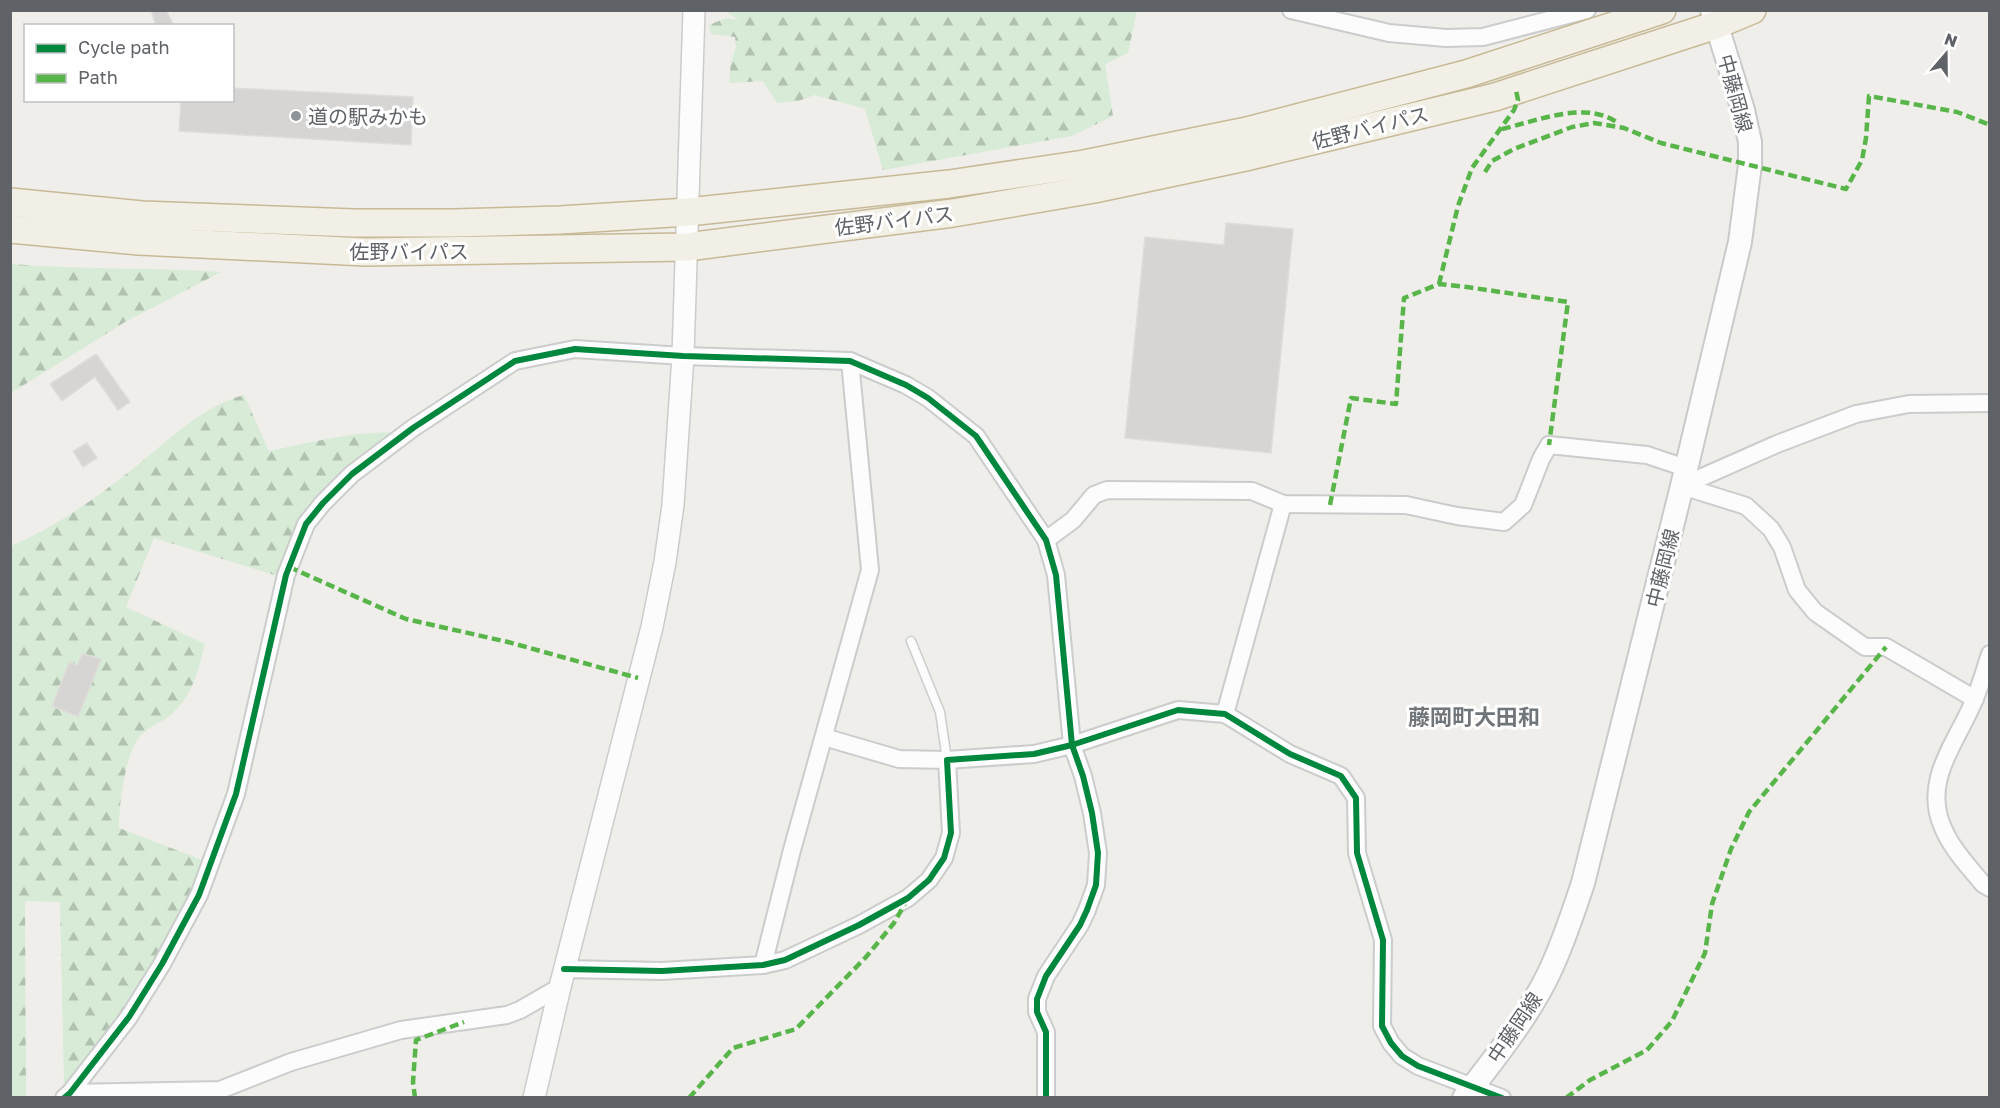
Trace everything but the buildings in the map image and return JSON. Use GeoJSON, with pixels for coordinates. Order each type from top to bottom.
{"type":"FeatureCollection","features":[{"type":"Feature","properties":{"kind":"highway","name":"佐野バイパス"},"geometry":{"type":"LineString","coordinates":[[10,202],[142,215],[465,223],[688,212],[949,184],[1084,164],[1247,131],[1466,74],[1662,10]]}},
{"type":"Feature","properties":{"kind":"highway","name":"佐野バイパス"},"geometry":{"type":"LineString","coordinates":[[10,229],[140,241],[365,252],[687,247],[953,213],[1094,189],[1227,161],[1495,97],[1714,18],[1752,10]]}},
{"type":"Feature","properties":{"kind":"main road","name":"中藤岡線"},"geometry":{"type":"LineString","coordinates":[[1468,1092],[1533,1001],[1549,974],[1566,935],[1583,883],[1740,242],[1750,165],[1750,142],[1743,110],[1714,18]]}},
{"type":"Feature","properties":{"kind":"street"},"geometry":{"type":"LineString","coordinates":[[534,1098],[562,978],[652,627],[674,505],[683,356],[694,10]]}},
{"type":"Feature","properties":{"kind":"street"},"geometry":{"type":"LineString","coordinates":[[1291,10],[1389,33],[1446,38],[1483,37],[1587,10]]}},
{"type":"Feature","properties":{"kind":"street"},"geometry":{"type":"LineString","coordinates":[[67,1095],[129,1017],[162,964],[199,895],[236,794],[286,575],[306,524],[352,474],[413,428],[515,361],[576,349],[683,356],[850,361],[913,389],[976,436],[1046,540],[1056,575],[1072,745],[1083,776],[1092,813],[1098,854],[1096,885],[1080,925],[1046,976],[1037,999],[1037,1012],[1046,1032],[1046,1098]]}},
{"type":"Feature","properties":{"kind":"street"},"geometry":{"type":"LineString","coordinates":[[762,965],[870,570],[850,361]]}},
{"type":"Feature","properties":{"kind":"street"},"geometry":{"type":"LineString","coordinates":[[1684,477],[1856,414],[1909,404],[1989,403]]}},
{"type":"Feature","properties":{"kind":"street"},"geometry":{"type":"LineString","coordinates":[[1046,540],[1073,520],[1094,495],[1107,490],[1252,491],[1283,504],[1406,505],[1457,516],[1504,522],[1523,504],[1549,444],[1647,455],[1684,477],[1746,506],[1771,530],[1782,547],[1797,590],[1815,612],[1865,647],[1886,647],[1975,699]]}},
{"type":"Feature","properties":{"kind":"street"},"geometry":{"type":"LineString","coordinates":[[1225,714],[1283,504]]}},
{"type":"Feature","properties":{"kind":"street"},"geometry":{"type":"LineString","coordinates":[[1989,654],[1975,699],[1941,765],[1936,801],[1941,825],[1952,846],[1983,884],[1989,888]]}},
{"type":"Feature","properties":{"kind":"street"},"geometry":{"type":"LineString","coordinates":[[825,737],[899,759],[947,760],[1034,754],[1072,745],[1178,710],[1225,714],[1290,754],[1341,776],[1356,798],[1357,853],[1383,940],[1382,1026],[1391,1043],[1402,1056],[1468,1092],[1502,1098]]}},
{"type":"Feature","properties":{"kind":"street"},"geometry":{"type":"LineString","coordinates":[[67,1095],[220,1090],[291,1062],[401,1030],[507,1015],[520,1010],[562,978],[762,965],[785,960],[859,926],[908,898],[929,880],[944,858],[951,833],[947,760]]}},
{"type":"Feature","properties":{"kind":"lane"},"geometry":{"type":"LineString","coordinates":[[911,641],[940,712],[947,760]]}},
{"type":"Feature","properties":{"kind":"green space"},"geometry":{"type":"Polygon","coordinates":[[[723,10],[1137,11],[1128,53],[1105,64],[1113,116],[1072,136],[883,170],[865,109],[815,95],[798,101],[777,103],[763,81],[729,83],[731,62],[736,47],[735,37],[711,34],[709,25],[726,18],[739,20],[723,10]]]}},
{"type":"Feature","properties":{"kind":"green space"},"geometry":{"type":"Polygon","coordinates":[[[11,264],[221,272],[125,322],[11,393],[11,264]]]}},
{"type":"Feature","properties":{"kind":"green space"},"geometry":{"type":"Polygon","coordinates":[[[244,395],[269,451],[349,435],[398,433],[371,449],[355,462],[312,529],[294,581],[154,538],[126,607],[205,644],[193,684],[183,702],[168,717],[144,732],[135,743],[124,779],[119,828],[218,866],[214,880],[182,934],[78,1075],[64,1083],[60,902],[25,901],[26,1097],[11,1098],[11,546],[60,521],[90,501],[200,416],[214,407],[244,395]]]}},
{"type":"Feature","properties":{"kind":"marked path"},"geometry":{"type":"LineString","coordinates":[[1439,284],[1458,206],[1472,168],[1514,110],[1518,100],[1516,90]]}},
{"type":"Feature","properties":{"kind":"marked path"},"geometry":{"type":"LineString","coordinates":[[1485,172],[1492,161],[1514,149],[1572,127],[1594,123],[1624,128],[1661,143],[1846,189],[1862,160],[1869,96],[1957,112],[1990,125]]}},
{"type":"Feature","properties":{"kind":"marked path"},"geometry":{"type":"LineString","coordinates":[[1502,129],[1546,117],[1578,112],[1607,117],[1619,124]]}},
{"type":"Feature","properties":{"kind":"marked path"},"geometry":{"type":"LineString","coordinates":[[1330,505],[1351,398],[1396,404],[1404,298],[1439,284],[1568,302],[1549,445]]}},
{"type":"Feature","properties":{"kind":"marked path"},"geometry":{"type":"LineString","coordinates":[[289,567],[406,619],[508,642],[638,678]]}},
{"type":"Feature","properties":{"kind":"marked path"},"geometry":{"type":"LineString","coordinates":[[1566,1098],[1590,1080],[1647,1050],[1672,1021],[1705,953],[1712,904],[1731,849],[1749,812],[1886,647]]}},
{"type":"Feature","properties":{"kind":"marked path"},"geometry":{"type":"LineString","coordinates":[[689,1098],[733,1048],[796,1029],[866,957],[894,923],[907,900]]}},
{"type":"Feature","properties":{"kind":"marked path"},"geometry":{"type":"LineString","coordinates":[[415,1098],[413,1082],[416,1040],[464,1022]]}},
{"type":"Feature","properties":{"kind":"cycle path"},"geometry":{"type":"LineString","coordinates":[[64,1098],[129,1017],[162,964],[199,895],[236,794],[286,575],[306,524],[352,474],[413,428],[515,361],[575,349],[683,356],[850,361],[906,385],[928,398],[976,436],[1046,540],[1056,575],[1072,745],[1083,776],[1092,813],[1098,853],[1096,885],[1087,910],[1080,925],[1046,976],[1037,999],[1037,1012],[1046,1032],[1046,1098]]}},
{"type":"Feature","properties":{"kind":"cycle path"},"geometry":{"type":"LineString","coordinates":[[564,969],[662,971],[763,965],[785,960],[859,925],[908,898],[929,880],[944,858],[951,833],[947,760],[1034,754],[1072,745],[1178,710],[1225,714],[1290,754],[1341,776],[1356,798],[1357,853],[1383,940],[1382,1026],[1391,1043],[1402,1056],[1418,1066],[1502,1098]]}},
{"type":"Feature","properties":{"kind":"place","name":"道の駅みかも"},"geometry":{"type":"Point","coordinates":[296,116]}},
{"type":"Feature","properties":{"kind":"district","name":"藤岡町大田和"},"geometry":{"type":"Point","coordinates":[1474,716]}}]}
